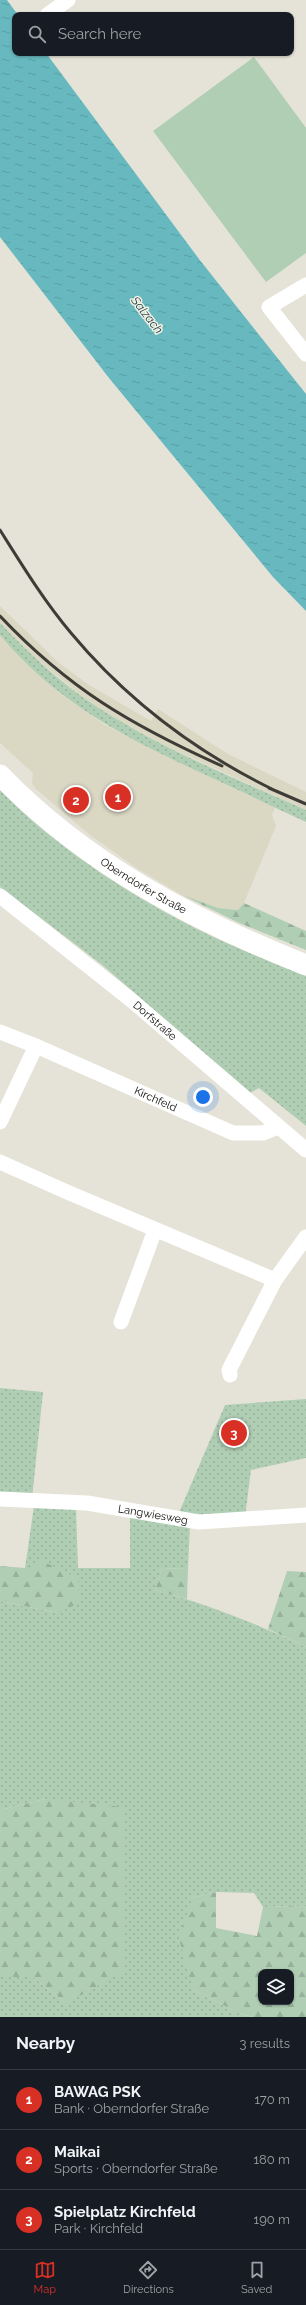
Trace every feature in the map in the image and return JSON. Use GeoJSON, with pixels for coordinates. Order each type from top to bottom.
{"type":"FeatureCollection","features":[{"type":"Feature","properties":{"kind":"main road","name":"Oberndorfer Straße"},"geometry":{"type":"LineString","coordinates":[[0,776],[30,804],[82,846],[138,885],[199,919],[306,965]]}},
{"type":"Feature","properties":{"kind":"street"},"geometry":{"type":"LineString","coordinates":[[51,12],[68,0]]}},
{"type":"Feature","properties":{"kind":"street"},"geometry":{"type":"LineString","coordinates":[[306,285],[269,306],[306,354]]}},
{"type":"Feature","properties":{"kind":"street","name":"Dorfstraße"},"geometry":{"type":"LineString","coordinates":[[0,896],[130,999],[306,1150]]}},
{"type":"Feature","properties":{"kind":"street","name":"Kirchfeld"},"geometry":{"type":"LineString","coordinates":[[0,1032],[36,1046],[233,1133],[263,1133],[278,1127]]}},
{"type":"Feature","properties":{"kind":"street"},"geometry":{"type":"LineString","coordinates":[[0,1122],[36,1046]]}},
{"type":"Feature","properties":{"kind":"street"},"geometry":{"type":"LineString","coordinates":[[0,1162],[155,1230],[275,1280]]}},
{"type":"Feature","properties":{"kind":"street"},"geometry":{"type":"LineString","coordinates":[[121,1322],[155,1230]]}},
{"type":"Feature","properties":{"kind":"street"},"geometry":{"type":"LineString","coordinates":[[230,1375],[229,1370],[275,1280],[306,1237]]}},
{"type":"Feature","properties":{"kind":"street","name":"Langwiesweg"},"geometry":{"type":"LineString","coordinates":[[0,1499],[86,1503],[199,1522],[306,1515]]}},
{"type":"Feature","properties":{"kind":"shaded area"},"geometry":{"type":"Polygon","coordinates":[[[0,606],[58,662],[89,685],[151,721],[158,709],[228,754],[306,792],[306,810],[168,747],[111,716],[83,697],[35,658],[0,623],[0,606]]]}},
{"type":"Feature","properties":{"kind":"shaded area"},"geometry":{"type":"Polygon","coordinates":[[[0,635],[31,668],[63,696],[105,725],[155,751],[275,808],[272,815],[276,826],[244,903],[238,910],[218,908],[180,894],[138,869],[90,835],[36,789],[32,783],[33,773],[0,743],[0,635]]]}},
{"type":"Feature","properties":{"kind":"green space"},"geometry":{"type":"Polygon","coordinates":[[[254,57],[306,128],[306,253],[266,282],[153,131],[254,57]]]}},
{"type":"Feature","properties":{"kind":"green space"},"geometry":{"type":"Polygon","coordinates":[[[0,623],[61,681],[110,715],[137,731],[192,759],[306,810],[306,822],[151,749],[97,718],[71,701],[23,660],[0,635],[0,623]]]}},
{"type":"Feature","properties":{"kind":"green space"},"geometry":{"type":"Polygon","coordinates":[[[0,790],[23,813],[76,855],[133,893],[192,927],[306,976],[306,1126],[259,1088],[250,1093],[101,964],[0,887],[0,790]]]}},
{"type":"Feature","properties":{"kind":"green space"},"geometry":{"type":"Polygon","coordinates":[[[180,894],[218,908],[238,910],[244,903],[306,931],[306,950],[237,922],[180,894]]]}},
{"type":"Feature","properties":{"kind":"green space"},"geometry":{"type":"Polygon","coordinates":[[[0,1388],[43,1392],[32,1499],[0,1498],[0,1388]]]}},
{"type":"Feature","properties":{"kind":"green space"},"geometry":{"type":"Polygon","coordinates":[[[306,1399],[306,1458],[251,1470],[245,1517],[178,1515],[225,1405],[306,1399]]]}},
{"type":"Feature","properties":{"kind":"green space"},"geometry":{"type":"Polygon","coordinates":[[[34,1506],[76,1507],[78,1568],[130,1568],[130,1514],[190,1524],[188,1569],[162,1568],[155,1590],[232,1615],[306,1647],[306,1906],[263,1907],[254,1893],[216,1892],[192,1898],[193,1990],[241,2014],[253,2017],[0,2017],[0,1977],[33,1977],[66,2003],[45,1799],[0,1810],[0,1601],[58,1613],[25,1568],[34,1506]]]}},
{"type":"Feature","properties":{"kind":"green space"},"geometry":{"type":"Polygon","coordinates":[[[40,1560],[78,1578],[79,1603],[58,1613],[0,1601],[0,1566],[25,1568],[40,1560]]]}},
{"type":"Feature","properties":{"kind":"green space"},"geometry":{"type":"Polygon","coordinates":[[[162,1568],[188,1569],[187,1599],[155,1590],[162,1568]]]}},
{"type":"Feature","properties":{"kind":"green space"},"geometry":{"type":"Polygon","coordinates":[[[287,1571],[306,1572],[306,1647],[268,1629],[287,1571]]]}},
{"type":"Feature","properties":{"kind":"green space"},"geometry":{"type":"Polygon","coordinates":[[[45,1799],[123,1807],[123,1972],[66,2003],[33,1977],[0,1977],[0,1810],[45,1799]]]}},
{"type":"Feature","properties":{"kind":"green space"},"geometry":{"type":"Polygon","coordinates":[[[216,1892],[216,1928],[257,1936],[263,1907],[306,1906],[306,2017],[253,2017],[241,2014],[193,1990],[179,1939],[192,1898],[216,1892]]]}},
{"type":"Feature","properties":{"kind":"water","name":"Salzach"},"geometry":{"type":"Polygon","coordinates":[[[0,0],[7,0],[16,12],[12,12],[12,56],[48,56],[199,259],[306,394],[306,611],[273,577],[109,378],[0,237],[0,0]]]}},
{"type":"Feature","properties":{"kind":"railway"},"geometry":{"type":"LineString","coordinates":[[0,530],[34,583],[61,621],[92,657],[115,680],[139,702],[190,741],[217,759],[274,790]]}},
{"type":"Feature","properties":{"kind":"railway"},"geometry":{"type":"LineString","coordinates":[[0,616],[51,664],[77,685],[103,703],[159,736],[222,766]]}},
{"type":"Feature","properties":{"kind":"railway"},"geometry":{"type":"LineString","coordinates":[[269,788],[306,804]]}},
{"type":"Feature","properties":{"kind":"place","name":"BAWAG PSK"},"geometry":{"type":"Point","coordinates":[118,797]}},
{"type":"Feature","properties":{"kind":"place","name":"Maikai"},"geometry":{"type":"Point","coordinates":[76,800]}},
{"type":"Feature","properties":{"kind":"place","name":"Spielplatz Kirchfeld"},"geometry":{"type":"Point","coordinates":[234,1433]}}]}
